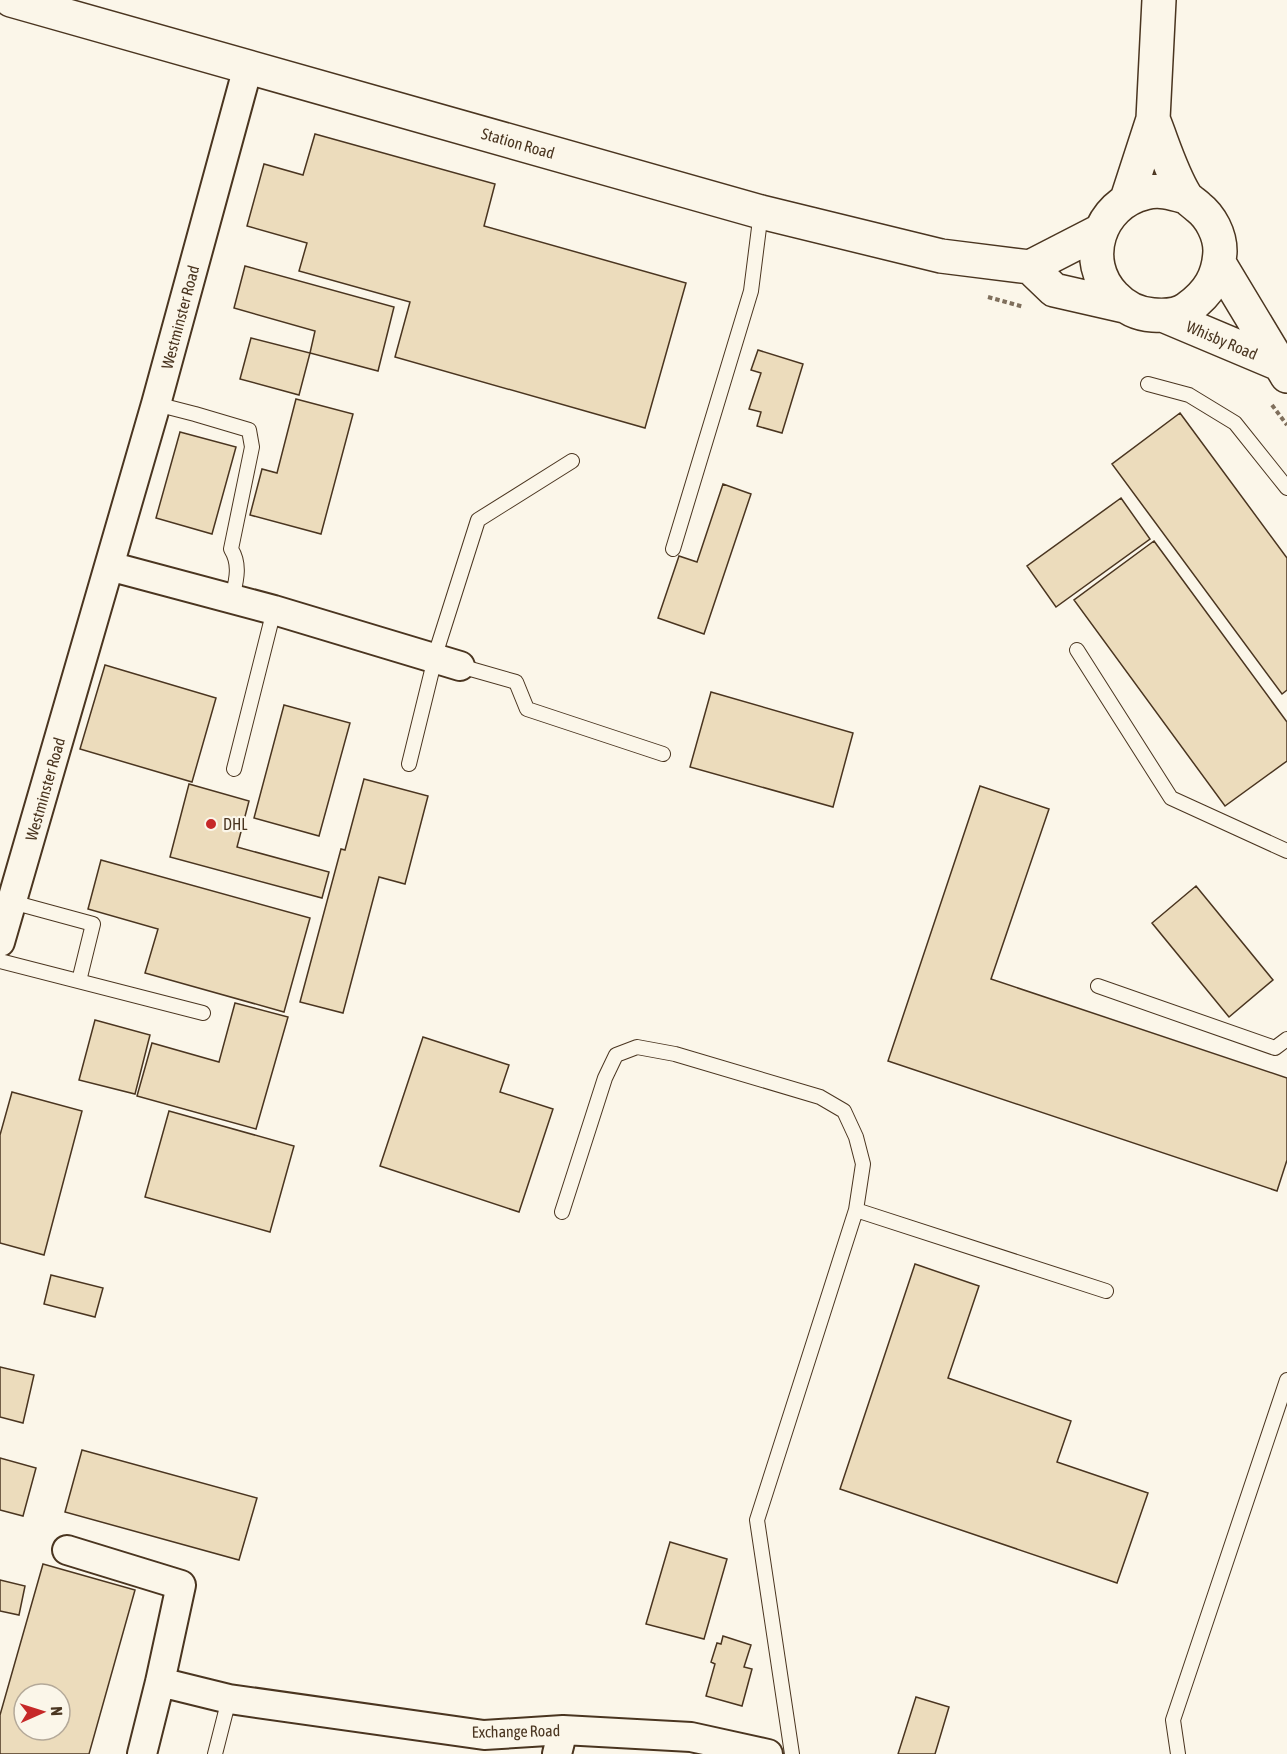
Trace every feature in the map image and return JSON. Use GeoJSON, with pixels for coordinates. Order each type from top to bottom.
{"type":"FeatureCollection","features":[{"type":"Feature","properties":{"kind":"street","name":"Station Road"},"geometry":{"type":"LineString","coordinates":[[11,0],[760,212],[941,256],[1030,267]]}},
{"type":"Feature","properties":{"kind":"street","name":"Whisby Road"},"geometry":{"type":"LineString","coordinates":[[1153,119],[1186,198],[1202,209],[1213,225],[1220,243],[1220,263],[1214,282],[1202,298],[1185,310],[1164,316],[1143,315],[1124,306],[1106,288],[1098,273],[1095,251],[1100,231],[1111,212],[1127,199],[1153,119],[1159,0]]}},
{"type":"Feature","properties":{"kind":"street","name":"Westminster Road"},"geometry":{"type":"LineString","coordinates":[[0,942],[156,404],[248,67]]}},
{"type":"Feature","properties":{"kind":"street"},"geometry":{"type":"LineString","coordinates":[[1127,199],[1147,192],[1167,192],[1186,198]]}},
{"type":"Feature","properties":{"kind":"street"},"geometry":{"type":"LineString","coordinates":[[1100,231],[1030,267],[1054,290],[1124,306]]}},
{"type":"Feature","properties":{"kind":"street","name":"Whisby Road"},"geometry":{"type":"LineString","coordinates":[[1220,263],[1283,370]]}},
{"type":"Feature","properties":{"kind":"street","name":"Whisby Road"},"geometry":{"type":"LineString","coordinates":[[1164,316],[1283,370]]}},
{"type":"Feature","properties":{"kind":"street"},"geometry":{"type":"LineString","coordinates":[[109,566],[274,610],[448,662]]}},
{"type":"Feature","properties":{"kind":"street"},"geometry":{"type":"LineString","coordinates":[[67,1550],[181,1585],[142,1754]]}},
{"type":"Feature","properties":{"kind":"street","name":"Exchange Road"},"geometry":{"type":"LineString","coordinates":[[160,1682],[229,1699],[484,1735],[560,1742],[691,1737],[768,1754]]}},
{"type":"Feature","properties":{"kind":"lane"},"geometry":{"type":"LineString","coordinates":[[673,549],[750,291],[760,212]]}},
{"type":"Feature","properties":{"kind":"lane"},"geometry":{"type":"LineString","coordinates":[[1148,384],[1189,395],[1235,423],[1287,488]]}},
{"type":"Feature","properties":{"kind":"lane"},"geometry":{"type":"LineString","coordinates":[[156,404],[249,430],[252,447],[231,549],[237,560],[237,576],[232,599]]}},
{"type":"Feature","properties":{"kind":"lane"},"geometry":{"type":"LineString","coordinates":[[409,764],[448,662],[478,520],[572,461]]}},
{"type":"Feature","properties":{"kind":"lane"},"geometry":{"type":"LineString","coordinates":[[234,770],[274,610]]}},
{"type":"Feature","properties":{"kind":"lane"},"geometry":{"type":"LineString","coordinates":[[1077,650],[1171,798],[1287,851]]}},
{"type":"Feature","properties":{"kind":"lane"},"geometry":{"type":"LineString","coordinates":[[448,662],[516,682],[527,709],[663,754]]}},
{"type":"Feature","properties":{"kind":"lane"},"geometry":{"type":"LineString","coordinates":[[12,902],[93,924],[79,981]]}},
{"type":"Feature","properties":{"kind":"lane"},"geometry":{"type":"LineString","coordinates":[[0,961],[203,1013]]}},
{"type":"Feature","properties":{"kind":"lane"},"geometry":{"type":"LineString","coordinates":[[1098,986],[1275,1048],[1287,1039]]}},
{"type":"Feature","properties":{"kind":"lane"},"geometry":{"type":"LineString","coordinates":[[562,1212],[605,1078],[616,1055],[637,1047],[675,1054],[820,1097],[844,1112],[856,1137],[863,1164],[856,1210],[757,1520],[792,1754]]}},
{"type":"Feature","properties":{"kind":"lane"},"geometry":{"type":"LineString","coordinates":[[856,1210],[1106,1291]]}},
{"type":"Feature","properties":{"kind":"lane"},"geometry":{"type":"LineString","coordinates":[[1178,1754],[1173,1720],[1287,1380]]}},
{"type":"Feature","properties":{"kind":"lane"},"geometry":{"type":"LineString","coordinates":[[214,1754],[229,1699]]}},
{"type":"Feature","properties":{"kind":"building"},"geometry":{"type":"Polygon","coordinates":[[[315,134],[495,184],[484,226],[686,283],[645,428],[395,357],[410,302],[299,271],[307,243],[247,226],[264,164],[303,175],[315,134]]]}},
{"type":"Feature","properties":{"kind":"building"},"geometry":{"type":"Polygon","coordinates":[[[245,266],[394,307],[378,371],[310,353],[315,331],[234,308],[245,266]]]}},
{"type":"Feature","properties":{"kind":"building"},"geometry":{"type":"Polygon","coordinates":[[[251,338],[310,353],[299,395],[240,379],[251,338]]]}},
{"type":"Feature","properties":{"kind":"building"},"geometry":{"type":"Polygon","coordinates":[[[758,350],[803,364],[782,433],[757,426],[761,412],[749,409],[761,373],[751,370],[758,350]]]}},
{"type":"Feature","properties":{"kind":"building"},"geometry":{"type":"Polygon","coordinates":[[[296,399],[353,414],[321,534],[250,515],[262,469],[277,473],[296,399]]]}},
{"type":"Feature","properties":{"kind":"building"},"geometry":{"type":"Polygon","coordinates":[[[1180,413],[1287,558],[1287,690],[1282,694],[1112,464],[1180,413]]]}},
{"type":"Feature","properties":{"kind":"building"},"geometry":{"type":"Polygon","coordinates":[[[180,432],[236,447],[212,534],[156,518],[180,432]]]}},
{"type":"Feature","properties":{"kind":"building"},"geometry":{"type":"Polygon","coordinates":[[[723,484],[751,494],[704,634],[658,618],[679,556],[697,562],[723,484]]]}},
{"type":"Feature","properties":{"kind":"building"},"geometry":{"type":"Polygon","coordinates":[[[1121,498],[1150,539],[1056,607],[1027,566],[1121,498]]]}},
{"type":"Feature","properties":{"kind":"building"},"geometry":{"type":"Polygon","coordinates":[[[1154,541],[1287,722],[1287,761],[1225,806],[1074,600],[1154,541]]]}},
{"type":"Feature","properties":{"kind":"building"},"geometry":{"type":"Polygon","coordinates":[[[105,665],[216,698],[192,782],[80,749],[105,665]]]}},
{"type":"Feature","properties":{"kind":"building"},"geometry":{"type":"Polygon","coordinates":[[[711,692],[853,733],[833,807],[690,767],[711,692]]]}},
{"type":"Feature","properties":{"kind":"building"},"geometry":{"type":"Polygon","coordinates":[[[284,705],[350,723],[319,836],[254,818],[284,705]]]}},
{"type":"Feature","properties":{"kind":"building"},"geometry":{"type":"Polygon","coordinates":[[[364,779],[428,796],[405,884],[379,877],[343,1013],[300,1002],[341,849],[345,850],[364,779]]]}},
{"type":"Feature","properties":{"kind":"building","name":"DHL"},"geometry":{"type":"Polygon","coordinates":[[[189,784],[249,801],[237,847],[329,872],[322,898],[170,857],[189,784]]]}},
{"type":"Feature","properties":{"kind":"building"},"geometry":{"type":"Polygon","coordinates":[[[980,786],[1049,809],[991,979],[1287,1078],[1287,1160],[1277,1191],[888,1061],[980,786]]]}},
{"type":"Feature","properties":{"kind":"building"},"geometry":{"type":"Polygon","coordinates":[[[101,860],[310,918],[284,1012],[145,973],[158,929],[88,909],[101,860]]]}},
{"type":"Feature","properties":{"kind":"building"},"geometry":{"type":"Polygon","coordinates":[[[1196,886],[1273,980],[1229,1017],[1152,923],[1196,886]]]}},
{"type":"Feature","properties":{"kind":"building"},"geometry":{"type":"Polygon","coordinates":[[[235,1003],[288,1017],[256,1129],[137,1096],[152,1043],[219,1062],[235,1003]]]}},
{"type":"Feature","properties":{"kind":"building"},"geometry":{"type":"Polygon","coordinates":[[[95,1020],[150,1035],[135,1094],[79,1080],[95,1020]]]}},
{"type":"Feature","properties":{"kind":"building"},"geometry":{"type":"Polygon","coordinates":[[[423,1037],[509,1065],[500,1092],[553,1109],[519,1212],[380,1166],[423,1037]]]}},
{"type":"Feature","properties":{"kind":"building"},"geometry":{"type":"Polygon","coordinates":[[[12,1092],[82,1111],[44,1255],[0,1243],[0,1135],[12,1092]]]}},
{"type":"Feature","properties":{"kind":"building"},"geometry":{"type":"Polygon","coordinates":[[[169,1111],[294,1146],[270,1232],[145,1197],[169,1111]]]}},
{"type":"Feature","properties":{"kind":"building"},"geometry":{"type":"Polygon","coordinates":[[[915,1264],[979,1286],[948,1378],[1071,1421],[1057,1462],[1148,1493],[1117,1583],[840,1489],[915,1264]]]}},
{"type":"Feature","properties":{"kind":"building"},"geometry":{"type":"Polygon","coordinates":[[[51,1275],[103,1288],[95,1317],[44,1304],[51,1275]]]}},
{"type":"Feature","properties":{"kind":"building"},"geometry":{"type":"Polygon","coordinates":[[[0,1367],[34,1375],[23,1423],[0,1417],[0,1367]]]}},
{"type":"Feature","properties":{"kind":"building"},"geometry":{"type":"Polygon","coordinates":[[[82,1450],[257,1498],[239,1560],[65,1512],[82,1450]]]}},
{"type":"Feature","properties":{"kind":"building"},"geometry":{"type":"Polygon","coordinates":[[[0,1458],[36,1468],[23,1516],[0,1510],[0,1458]]]}},
{"type":"Feature","properties":{"kind":"building"},"geometry":{"type":"Polygon","coordinates":[[[670,1542],[727,1559],[704,1639],[646,1624],[670,1542]]]}},
{"type":"Feature","properties":{"kind":"building"},"geometry":{"type":"Polygon","coordinates":[[[43,1564],[135,1590],[89,1754],[0,1754],[0,1715],[43,1564]]]}},
{"type":"Feature","properties":{"kind":"building"},"geometry":{"type":"Polygon","coordinates":[[[0,1580],[25,1586],[19,1615],[0,1611],[0,1580]]]}},
{"type":"Feature","properties":{"kind":"building"},"geometry":{"type":"Polygon","coordinates":[[[723,1636],[751,1645],[744,1667],[752,1669],[742,1706],[706,1696],[715,1664],[711,1662],[717,1643],[721,1644],[723,1636]]]}},
{"type":"Feature","properties":{"kind":"building"},"geometry":{"type":"Polygon","coordinates":[[[916,1697],[949,1707],[935,1754],[898,1754],[916,1697]]]}},
{"type":"Feature","properties":{"kind":"place","name":"DHL"},"geometry":{"type":"Point","coordinates":[211,824]}}]}
